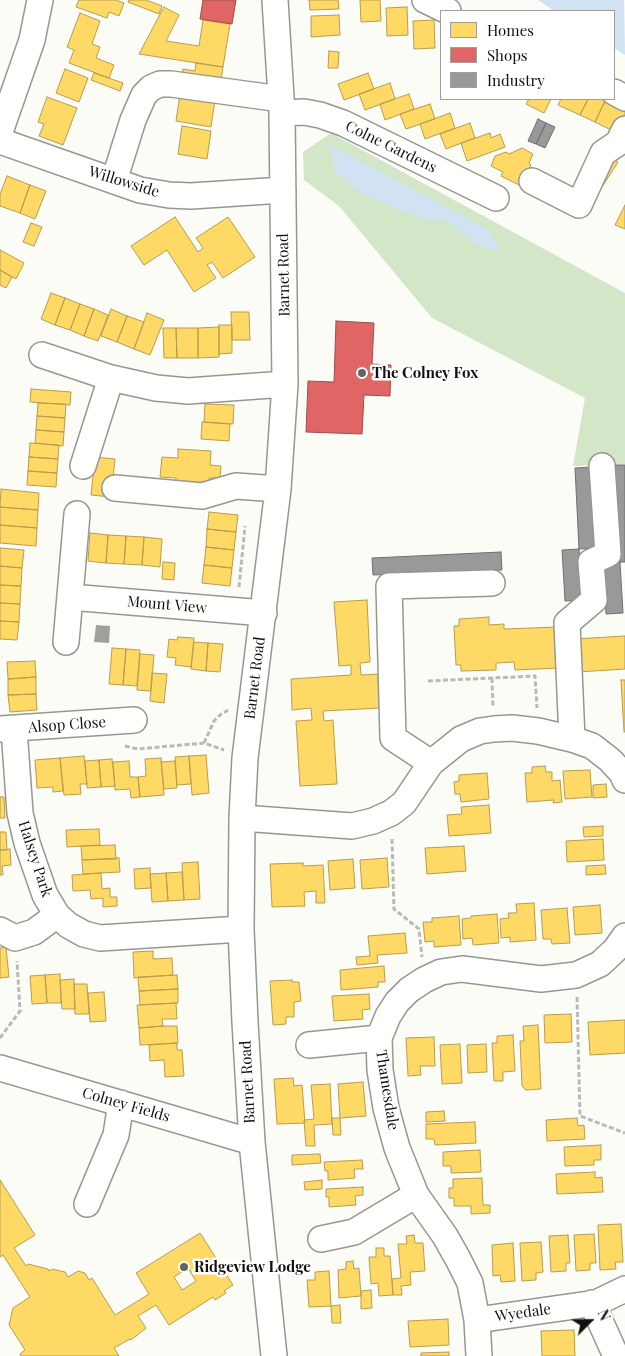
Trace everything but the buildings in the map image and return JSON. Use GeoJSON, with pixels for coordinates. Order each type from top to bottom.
{"type":"FeatureCollection","features":[{"type":"Feature","properties":{"kind":"street"},"geometry":{"type":"LineString","coordinates":[[0,132],[32,40],[40,0]]}},
{"type":"Feature","properties":{"kind":"street","name":"Barnet Road"},"geometry":{"type":"LineString","coordinates":[[274,1356],[252,1142],[242,929],[242,818],[245,758],[278,489],[285,384],[281,106],[275,0]]}},
{"type":"Feature","properties":{"kind":"street"},"geometry":{"type":"LineString","coordinates":[[425,0],[446,10]]}},
{"type":"Feature","properties":{"kind":"street","name":"Colne Gardens"},"geometry":{"type":"LineString","coordinates":[[114,181],[133,120],[144,95],[151,88],[160,84],[171,84],[320,115],[342,123],[496,198]]}},
{"type":"Feature","properties":{"kind":"street"},"geometry":{"type":"LineString","coordinates":[[532,181],[579,205],[603,153],[618,143],[625,130]]}},
{"type":"Feature","properties":{"kind":"street","name":"Willowside"},"geometry":{"type":"LineString","coordinates":[[0,140],[140,190],[169,195],[191,196],[283,190]]}},
{"type":"Feature","properties":{"kind":"street"},"geometry":{"type":"LineString","coordinates":[[42,355],[110,378],[156,388],[188,391],[285,384]]}},
{"type":"Feature","properties":{"kind":"street"},"geometry":{"type":"LineString","coordinates":[[83,466],[110,378]]}},
{"type":"Feature","properties":{"kind":"street"},"geometry":{"type":"LineString","coordinates":[[572,739],[567,623],[594,600],[591,562],[608,554],[602,466]]}},
{"type":"Feature","properties":{"kind":"street"},"geometry":{"type":"LineString","coordinates":[[115,488],[202,496],[236,486],[278,489]]}},
{"type":"Feature","properties":{"kind":"street"},"geometry":{"type":"LineString","coordinates":[[66,642],[77,514]]}},
{"type":"Feature","properties":{"kind":"street"},"geometry":{"type":"LineString","coordinates":[[431,763],[393,738],[389,586],[492,583]]}},
{"type":"Feature","properties":{"kind":"street","name":"Mount View"},"geometry":{"type":"LineString","coordinates":[[70,597],[264,613]]}},
{"type":"Feature","properties":{"kind":"street","name":"Alsop Close"},"geometry":{"type":"LineString","coordinates":[[7,729],[134,720]]}},
{"type":"Feature","properties":{"kind":"street"},"geometry":{"type":"LineString","coordinates":[[242,818],[352,826],[373,821],[391,813],[404,803],[431,763],[461,739],[480,731],[512,728],[538,731],[572,739],[592,746],[610,760],[624,775]]}},
{"type":"Feature","properties":{"kind":"street","name":"Halsey Park"},"geometry":{"type":"LineString","coordinates":[[7,729],[25,836],[45,895],[56,915],[68,925],[84,934],[100,938],[242,929]]}},
{"type":"Feature","properties":{"kind":"street"},"geometry":{"type":"LineString","coordinates":[[8,934],[34,932],[56,915]]}},
{"type":"Feature","properties":{"kind":"street","name":"Thamesdale"},"geometry":{"type":"LineString","coordinates":[[479,1356],[477,1320],[470,1283],[446,1236],[416,1195],[397,1148],[386,1108],[380,1070],[379,1038],[388,1016],[409,990],[441,972],[462,969],[541,979],[576,975],[600,964],[615,950],[625,936]]}},
{"type":"Feature","properties":{"kind":"street"},"geometry":{"type":"LineString","coordinates":[[309,1044],[379,1038]]}},
{"type":"Feature","properties":{"kind":"street","name":"Colney Fields"},"geometry":{"type":"LineString","coordinates":[[0,1068],[252,1142]]}},
{"type":"Feature","properties":{"kind":"street"},"geometry":{"type":"LineString","coordinates":[[87,1204],[116,1135],[121,1103]]}},
{"type":"Feature","properties":{"kind":"street"},"geometry":{"type":"LineString","coordinates":[[321,1239],[354,1232],[416,1195]]}},
{"type":"Feature","properties":{"kind":"street","name":"Wyedale"},"geometry":{"type":"LineString","coordinates":[[477,1320],[592,1303],[625,1289]]}},
{"type":"Feature","properties":{"kind":"street"},"geometry":{"type":"LineString","coordinates":[[592,1303],[616,1356]]}},
{"type":"Feature","properties":{"kind":"path"},"geometry":{"type":"LineString","coordinates":[[238,588],[246,526]]}},
{"type":"Feature","properties":{"kind":"path"},"geometry":{"type":"LineString","coordinates":[[428,681],[535,676],[538,731]]}},
{"type":"Feature","properties":{"kind":"path"},"geometry":{"type":"LineString","coordinates":[[204,743],[214,721],[220,714],[230,710]]}},
{"type":"Feature","properties":{"kind":"path"},"geometry":{"type":"LineString","coordinates":[[101,722],[115,746],[128,746],[138,749],[204,743],[232,753]]}},
{"type":"Feature","properties":{"kind":"path"},"geometry":{"type":"LineString","coordinates":[[391,813],[394,909],[419,929],[424,980]]}},
{"type":"Feature","properties":{"kind":"path"},"geometry":{"type":"LineString","coordinates":[[0,1038],[20,1012],[8,934]]}},
{"type":"Feature","properties":{"kind":"path"},"geometry":{"type":"LineString","coordinates":[[576,975],[580,1116],[625,1133]]}},
{"type":"Feature","properties":{"kind":"green space"},"geometry":{"type":"Polygon","coordinates":[[[331,133],[625,293],[625,464],[573,466],[585,398],[432,318],[339,206],[304,180],[303,152],[331,133]]]}},
{"type":"Feature","properties":{"kind":"water"},"geometry":{"type":"Polygon","coordinates":[[[538,0],[624,0],[625,55],[615,49],[615,10],[553,10],[538,0]]]}},
{"type":"Feature","properties":{"kind":"water"},"geometry":{"type":"Polygon","coordinates":[[[328,144],[489,230],[500,252],[476,245],[448,221],[423,219],[361,193],[336,173],[328,144]]]}},
{"type":"Feature","properties":{"kind":"place","name":"The Colney Fox"},"geometry":{"type":"Point","coordinates":[362,373]}},
{"type":"Feature","properties":{"kind":"place","name":"Ridgeview Lodge"},"geometry":{"type":"Point","coordinates":[184,1267]}}]}
